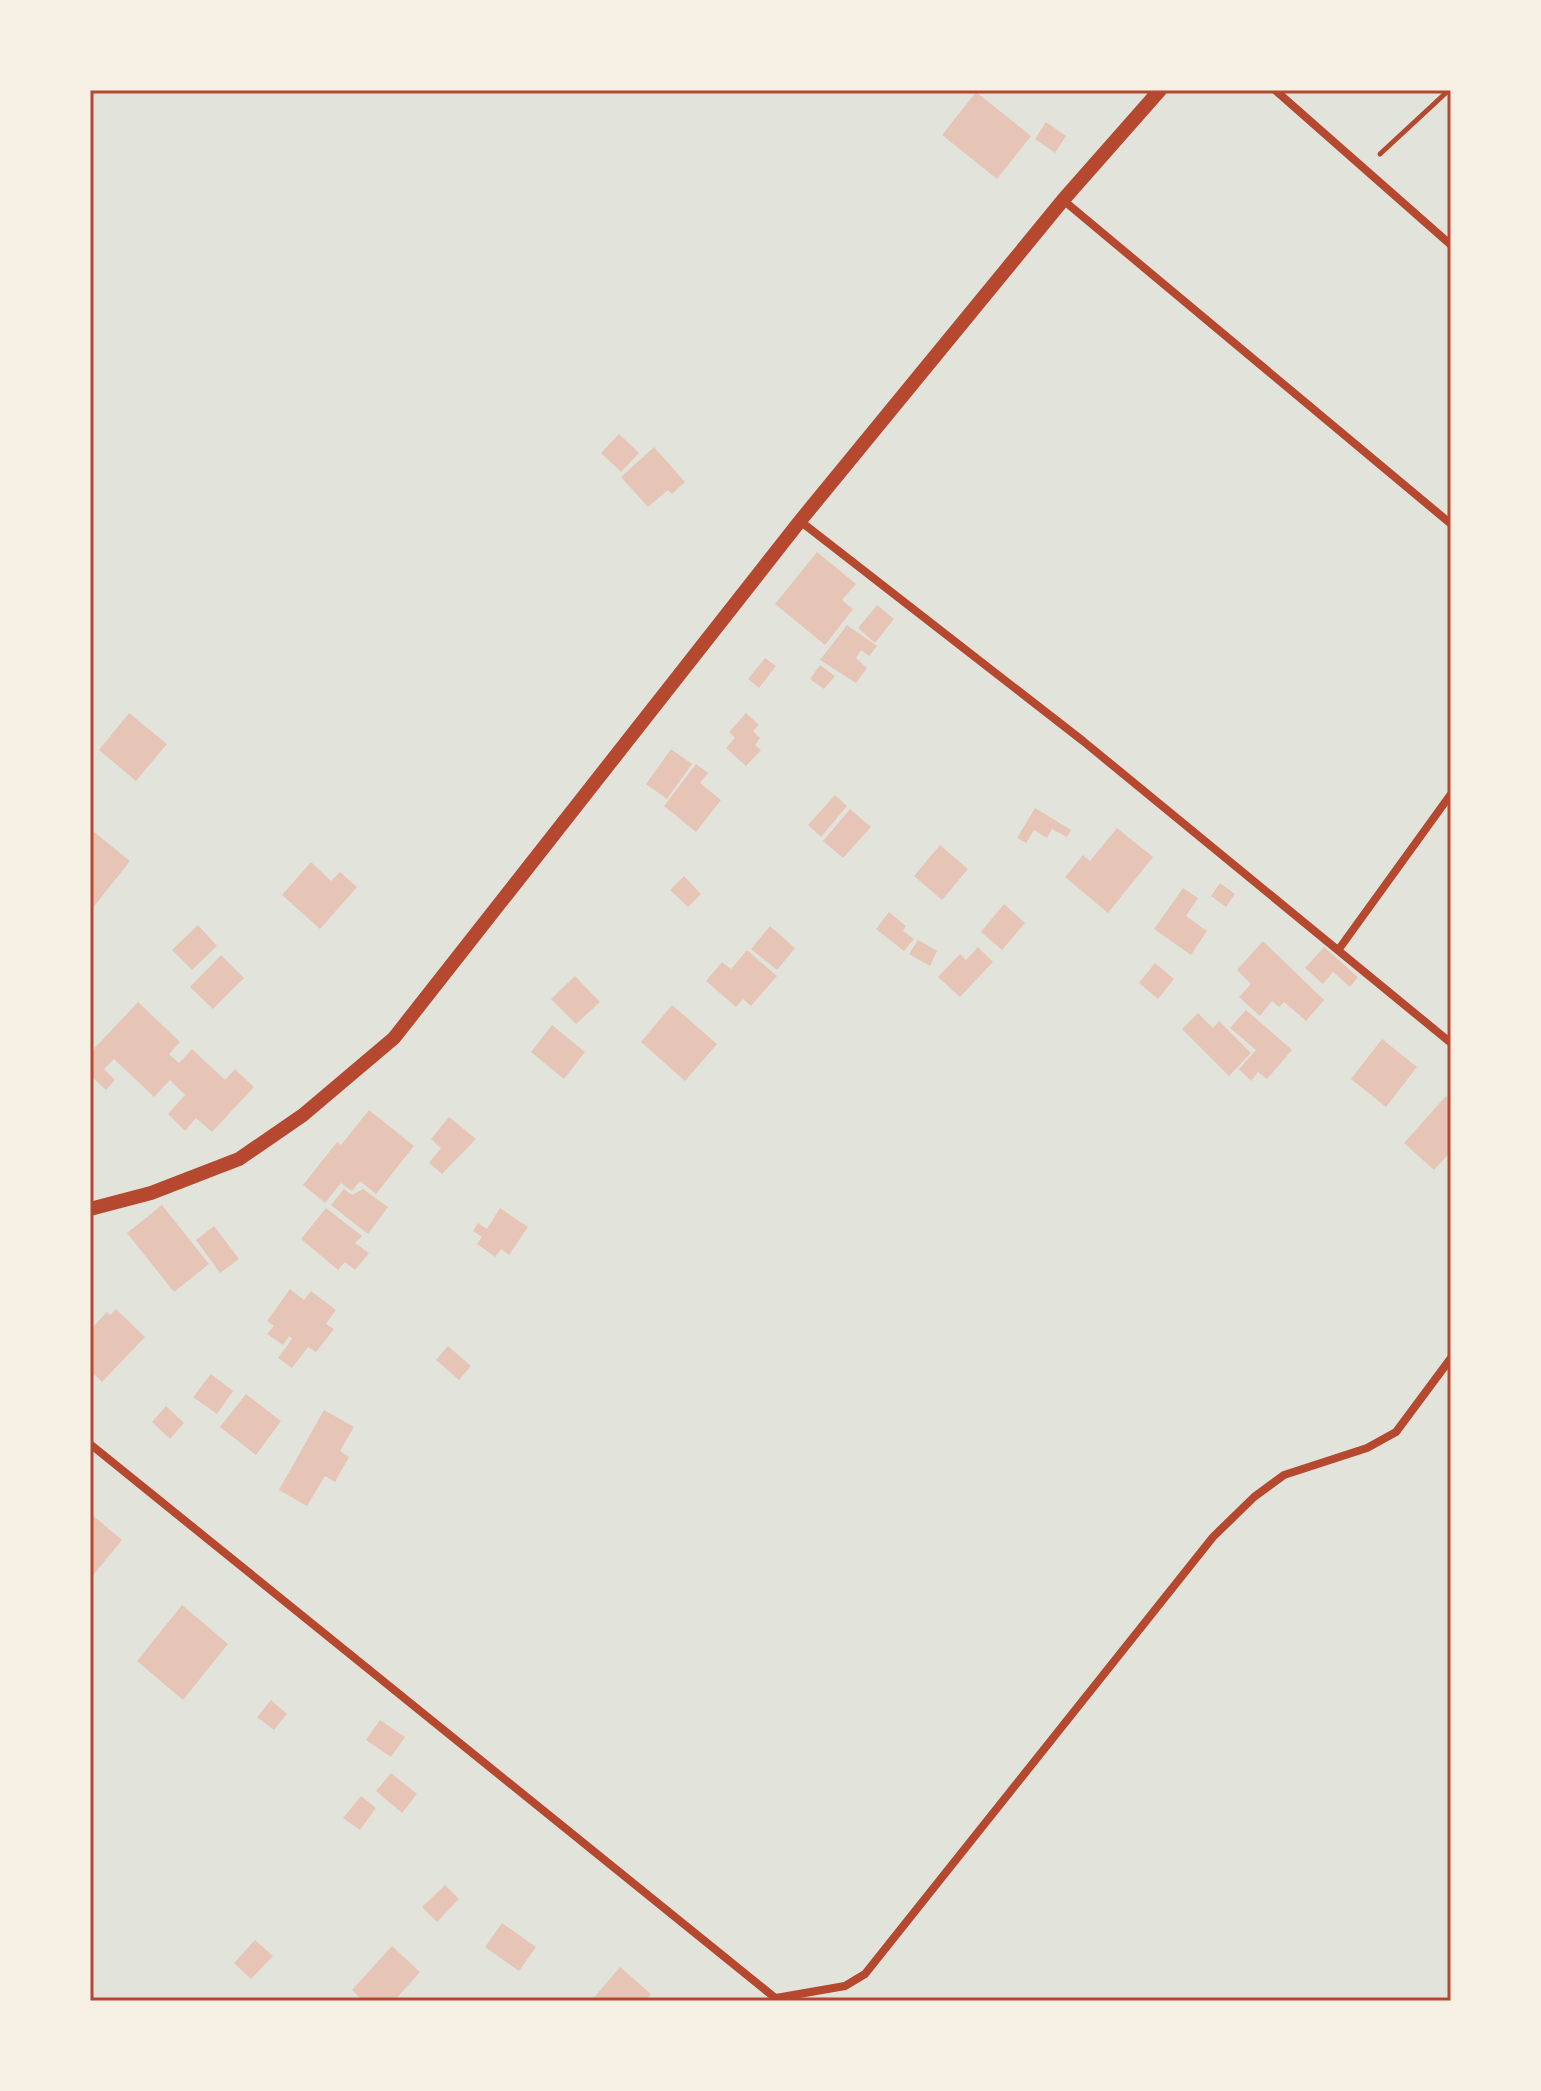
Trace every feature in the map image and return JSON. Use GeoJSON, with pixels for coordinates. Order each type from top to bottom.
{"type":"FeatureCollection","features":[{"type":"Feature","properties":{"kind":"street"},"geometry":{"type":"LineString","coordinates":[[90,1209],[151,1193],[239,1159],[303,1115],[394,1038],[800,521],[1063,200],[1160,90]]}},
{"type":"Feature","properties":{"kind":"street"},"geometry":{"type":"LineString","coordinates":[[1275,90],[1451,245]]}},
{"type":"Feature","properties":{"kind":"street"},"geometry":{"type":"LineString","coordinates":[[1063,200],[1451,524]]}},
{"type":"Feature","properties":{"kind":"street"},"geometry":{"type":"LineString","coordinates":[[800,521],[1083,741],[1451,1043]]}},
{"type":"Feature","properties":{"kind":"street"},"geometry":{"type":"LineString","coordinates":[[1339,949],[1451,794]]}},
{"type":"Feature","properties":{"kind":"street"},"geometry":{"type":"LineString","coordinates":[[90,1444],[778,2000],[845,1986],[865,1974],[1213,1537],[1254,1497],[1284,1475],[1367,1448],[1396,1432],[1451,1358]]}},
{"type":"Feature","properties":{"kind":"path"},"geometry":{"type":"LineString","coordinates":[[1363,170],[1449,90]]}},
{"type":"Feature","properties":{"kind":"shaded area"},"geometry":{"type":"Polygon","coordinates":[[[90,90],[1451,90],[1451,2001],[90,2001],[90,90]]]}},
{"type":"Feature","properties":{"kind":"building"},"geometry":{"type":"Polygon","coordinates":[[[976,92],[1031,136],[997,179],[942,135],[976,92]]]}},
{"type":"Feature","properties":{"kind":"building"},"geometry":{"type":"Polygon","coordinates":[[[1046,122],[1066,136],[1055,153],[1035,139],[1046,122]]]}},
{"type":"Feature","properties":{"kind":"building"},"geometry":{"type":"Polygon","coordinates":[[[619,434],[639,453],[621,472],[601,453],[619,434]]]}},
{"type":"Feature","properties":{"kind":"building"},"geometry":{"type":"Polygon","coordinates":[[[654,447],[685,482],[672,494],[668,490],[648,507],[621,477],[654,447]]]}},
{"type":"Feature","properties":{"kind":"building"},"geometry":{"type":"Polygon","coordinates":[[[817,552],[856,584],[842,600],[853,609],[825,645],[775,604],[817,552]]]}},
{"type":"Feature","properties":{"kind":"building"},"geometry":{"type":"Polygon","coordinates":[[[877,605],[894,619],[875,643],[858,628],[877,605]]]}},
{"type":"Feature","properties":{"kind":"building"},"geometry":{"type":"Polygon","coordinates":[[[847,625],[877,646],[869,656],[861,650],[856,658],[867,668],[856,683],[820,660],[847,625]]]}},
{"type":"Feature","properties":{"kind":"building"},"geometry":{"type":"Polygon","coordinates":[[[765,658],[776,666],[759,688],[748,679],[765,658]]]}},
{"type":"Feature","properties":{"kind":"building"},"geometry":{"type":"Polygon","coordinates":[[[820,665],[835,676],[824,689],[810,679],[820,665]]]}},
{"type":"Feature","properties":{"kind":"building"},"geometry":{"type":"Polygon","coordinates":[[[129,713],[167,744],[136,781],[99,750],[129,713]]]}},
{"type":"Feature","properties":{"kind":"building"},"geometry":{"type":"Polygon","coordinates":[[[746,713],[759,725],[753,731],[760,738],[755,745],[761,750],[746,766],[726,748],[735,738],[729,732],[746,713]]]}},
{"type":"Feature","properties":{"kind":"building"},"geometry":{"type":"Polygon","coordinates":[[[671,749],[692,764],[667,799],[646,784],[671,749]]]}},
{"type":"Feature","properties":{"kind":"building"},"geometry":{"type":"Polygon","coordinates":[[[696,764],[708,773],[700,783],[721,800],[696,832],[664,806],[696,764]]]}},
{"type":"Feature","properties":{"kind":"building"},"geometry":{"type":"Polygon","coordinates":[[[835,795],[847,806],[821,837],[808,825],[835,795]]]}},
{"type":"Feature","properties":{"kind":"building"},"geometry":{"type":"Polygon","coordinates":[[[1035,808],[1071,830],[1067,837],[1052,829],[1047,838],[1034,830],[1026,843],[1017,838],[1035,808]]]}},
{"type":"Feature","properties":{"kind":"building"},"geometry":{"type":"Polygon","coordinates":[[[850,809],[871,827],[843,858],[823,841],[850,809]]]}},
{"type":"Feature","properties":{"kind":"building"},"geometry":{"type":"Polygon","coordinates":[[[1117,828],[1153,857],[1108,913],[1065,877],[1083,855],[1090,861],[1117,828]]]}},
{"type":"Feature","properties":{"kind":"building"},"geometry":{"type":"Polygon","coordinates":[[[94,832],[130,861],[92,909],[90,837],[94,832]]]}},
{"type":"Feature","properties":{"kind":"building"},"geometry":{"type":"Polygon","coordinates":[[[940,845],[968,869],[942,900],[914,876],[940,845]]]}},
{"type":"Feature","properties":{"kind":"building"},"geometry":{"type":"Polygon","coordinates":[[[311,862],[331,881],[340,872],[357,887],[320,929],[282,895],[311,862]]]}},
{"type":"Feature","properties":{"kind":"building"},"geometry":{"type":"Polygon","coordinates":[[[684,876],[701,894],[688,907],[670,890],[684,876]]]}},
{"type":"Feature","properties":{"kind":"building"},"geometry":{"type":"Polygon","coordinates":[[[1220,883],[1235,894],[1226,907],[1211,896],[1220,883]]]}},
{"type":"Feature","properties":{"kind":"building"},"geometry":{"type":"Polygon","coordinates":[[[1183,888],[1198,898],[1186,916],[1207,931],[1191,955],[1154,929],[1183,888]]]}},
{"type":"Feature","properties":{"kind":"building"},"geometry":{"type":"Polygon","coordinates":[[[1004,904],[1025,923],[1002,950],[981,932],[1004,904]]]}},
{"type":"Feature","properties":{"kind":"building"},"geometry":{"type":"Polygon","coordinates":[[[889,912],[906,926],[903,931],[914,939],[904,951],[876,929],[889,912]]]}},
{"type":"Feature","properties":{"kind":"building"},"geometry":{"type":"Polygon","coordinates":[[[198,925],[217,946],[192,970],[172,950],[198,925]]]}},
{"type":"Feature","properties":{"kind":"building"},"geometry":{"type":"Polygon","coordinates":[[[770,926],[795,948],[777,970],[751,949],[770,926]]]}},
{"type":"Feature","properties":{"kind":"building"},"geometry":{"type":"Polygon","coordinates":[[[918,940],[937,951],[930,966],[909,954],[918,940]]]}},
{"type":"Feature","properties":{"kind":"building"},"geometry":{"type":"Polygon","coordinates":[[[1263,941],[1324,1000],[1306,1021],[1284,1002],[1279,1007],[1272,1001],[1260,1016],[1239,997],[1251,984],[1237,970],[1263,941]]]}},
{"type":"Feature","properties":{"kind":"building"},"geometry":{"type":"Polygon","coordinates":[[[978,947],[993,962],[960,997],[938,977],[960,954],[966,960],[978,947]]]}},
{"type":"Feature","properties":{"kind":"building"},"geometry":{"type":"Polygon","coordinates":[[[1324,947],[1358,977],[1350,987],[1333,972],[1323,984],[1305,968],[1324,947]]]}},
{"type":"Feature","properties":{"kind":"building"},"geometry":{"type":"Polygon","coordinates":[[[747,950],[777,976],[751,1006],[743,999],[736,1007],[706,981],[722,962],[731,969],[747,950]]]}},
{"type":"Feature","properties":{"kind":"building"},"geometry":{"type":"Polygon","coordinates":[[[221,955],[244,978],[213,1009],[190,987],[221,955]]]}},
{"type":"Feature","properties":{"kind":"building"},"geometry":{"type":"Polygon","coordinates":[[[1155,963],[1174,979],[1158,999],[1139,983],[1155,963]]]}},
{"type":"Feature","properties":{"kind":"building"},"geometry":{"type":"Polygon","coordinates":[[[575,976],[600,1002],[576,1024],[551,999],[575,976]]]}},
{"type":"Feature","properties":{"kind":"building"},"geometry":{"type":"Polygon","coordinates":[[[138,1002],[180,1042],[169,1054],[179,1063],[192,1049],[225,1080],[235,1069],[254,1087],[212,1132],[196,1118],[185,1131],[168,1114],[185,1095],[170,1080],[154,1097],[114,1059],[104,1069],[115,1080],[106,1090],[90,1075],[90,1053],[138,1002]]]}},
{"type":"Feature","properties":{"kind":"building"},"geometry":{"type":"Polygon","coordinates":[[[672,1005],[717,1044],[685,1081],[641,1042],[672,1005]]]}},
{"type":"Feature","properties":{"kind":"building"},"geometry":{"type":"Polygon","coordinates":[[[1246,1010],[1292,1050],[1267,1079],[1258,1072],[1251,1081],[1239,1069],[1256,1050],[1230,1028],[1246,1010]]]}},
{"type":"Feature","properties":{"kind":"building"},"geometry":{"type":"Polygon","coordinates":[[[1198,1013],[1213,1028],[1219,1021],[1251,1053],[1229,1076],[1182,1029],[1198,1013]]]}},
{"type":"Feature","properties":{"kind":"building"},"geometry":{"type":"Polygon","coordinates":[[[552,1025],[585,1052],[564,1079],[531,1052],[552,1025]]]}},
{"type":"Feature","properties":{"kind":"building"},"geometry":{"type":"Polygon","coordinates":[[[1382,1039],[1417,1067],[1386,1107],[1351,1079],[1382,1039]]]}},
{"type":"Feature","properties":{"kind":"building"},"geometry":{"type":"Polygon","coordinates":[[[1446,1096],[1451,1100],[1451,1157],[1448,1155],[1434,1170],[1404,1143],[1446,1096]]]}},
{"type":"Feature","properties":{"kind":"building"},"geometry":{"type":"Polygon","coordinates":[[[369,1110],[414,1146],[376,1194],[360,1181],[352,1191],[341,1183],[325,1203],[303,1185],[337,1142],[341,1145],[369,1110]]]}},
{"type":"Feature","properties":{"kind":"building"},"geometry":{"type":"Polygon","coordinates":[[[449,1117],[476,1139],[442,1174],[429,1163],[441,1148],[431,1139],[449,1117]]]}},
{"type":"Feature","properties":{"kind":"building"},"geometry":{"type":"Polygon","coordinates":[[[344,1189],[352,1195],[363,1189],[388,1207],[368,1234],[331,1205],[344,1189]]]}},
{"type":"Feature","properties":{"kind":"building"},"geometry":{"type":"Polygon","coordinates":[[[162,1205],[209,1264],[174,1292],[127,1233],[162,1205]]]}},
{"type":"Feature","properties":{"kind":"building"},"geometry":{"type":"Polygon","coordinates":[[[326,1208],[362,1236],[355,1243],[369,1253],[355,1270],[345,1262],[338,1270],[301,1239],[326,1208]]]}},
{"type":"Feature","properties":{"kind":"building"},"geometry":{"type":"Polygon","coordinates":[[[500,1208],[528,1227],[509,1255],[501,1249],[495,1257],[477,1244],[482,1237],[473,1231],[478,1223],[487,1229],[500,1208]]]}},
{"type":"Feature","properties":{"kind":"building"},"geometry":{"type":"Polygon","coordinates":[[[214,1226],[239,1259],[220,1273],[196,1240],[214,1226]]]}},
{"type":"Feature","properties":{"kind":"building"},"geometry":{"type":"Polygon","coordinates":[[[290,1289],[304,1300],[311,1291],[336,1310],[326,1324],[334,1329],[316,1352],[308,1347],[292,1368],[278,1358],[292,1339],[289,1336],[283,1345],[267,1334],[274,1326],[267,1321],[290,1289]]]}},
{"type":"Feature","properties":{"kind":"building"},"geometry":{"type":"Polygon","coordinates":[[[116,1309],[145,1337],[102,1382],[90,1370],[90,1330],[107,1312],[110,1315],[116,1309]]]}},
{"type":"Feature","properties":{"kind":"building"},"geometry":{"type":"Polygon","coordinates":[[[448,1346],[471,1366],[459,1380],[436,1360],[448,1346]]]}},
{"type":"Feature","properties":{"kind":"building"},"geometry":{"type":"Polygon","coordinates":[[[211,1374],[233,1391],[217,1414],[193,1397],[211,1374]]]}},
{"type":"Feature","properties":{"kind":"building"},"geometry":{"type":"Polygon","coordinates":[[[246,1394],[281,1421],[256,1455],[220,1427],[246,1394]]]}},
{"type":"Feature","properties":{"kind":"building"},"geometry":{"type":"Polygon","coordinates":[[[166,1406],[184,1423],[170,1439],[152,1422],[166,1406]]]}},
{"type":"Feature","properties":{"kind":"building"},"geometry":{"type":"Polygon","coordinates":[[[324,1410],[354,1427],[340,1451],[349,1457],[335,1482],[325,1476],[307,1506],[279,1490],[324,1410]]]}},
{"type":"Feature","properties":{"kind":"building"},"geometry":{"type":"Polygon","coordinates":[[[90,1513],[122,1540],[90,1579],[90,1513]]]}},
{"type":"Feature","properties":{"kind":"building"},"geometry":{"type":"Polygon","coordinates":[[[182,1605],[228,1644],[183,1700],[137,1661],[182,1605]]]}},
{"type":"Feature","properties":{"kind":"building"},"geometry":{"type":"Polygon","coordinates":[[[271,1700],[287,1714],[274,1730],[257,1717],[271,1700]]]}},
{"type":"Feature","properties":{"kind":"building"},"geometry":{"type":"Polygon","coordinates":[[[380,1720],[405,1737],[391,1757],[366,1740],[380,1720]]]}},
{"type":"Feature","properties":{"kind":"building"},"geometry":{"type":"Polygon","coordinates":[[[391,1773],[417,1794],[402,1813],[376,1791],[391,1773]]]}},
{"type":"Feature","properties":{"kind":"building"},"geometry":{"type":"Polygon","coordinates":[[[361,1796],[376,1808],[360,1830],[343,1818],[361,1796]]]}},
{"type":"Feature","properties":{"kind":"building"},"geometry":{"type":"Polygon","coordinates":[[[445,1885],[459,1899],[437,1922],[422,1907],[445,1885]]]}},
{"type":"Feature","properties":{"kind":"building"},"geometry":{"type":"Polygon","coordinates":[[[502,1923],[536,1947],[519,1971],[485,1947],[502,1923]]]}},
{"type":"Feature","properties":{"kind":"building"},"geometry":{"type":"Polygon","coordinates":[[[255,1940],[273,1956],[251,1979],[234,1963],[255,1940]]]}},
{"type":"Feature","properties":{"kind":"building"},"geometry":{"type":"Polygon","coordinates":[[[392,1946],[420,1972],[394,2001],[363,2001],[352,1990],[392,1946]]]}},
{"type":"Feature","properties":{"kind":"building"},"geometry":{"type":"Polygon","coordinates":[[[620,1967],[651,1994],[645,2001],[591,2001],[620,1967]]]}}]}
